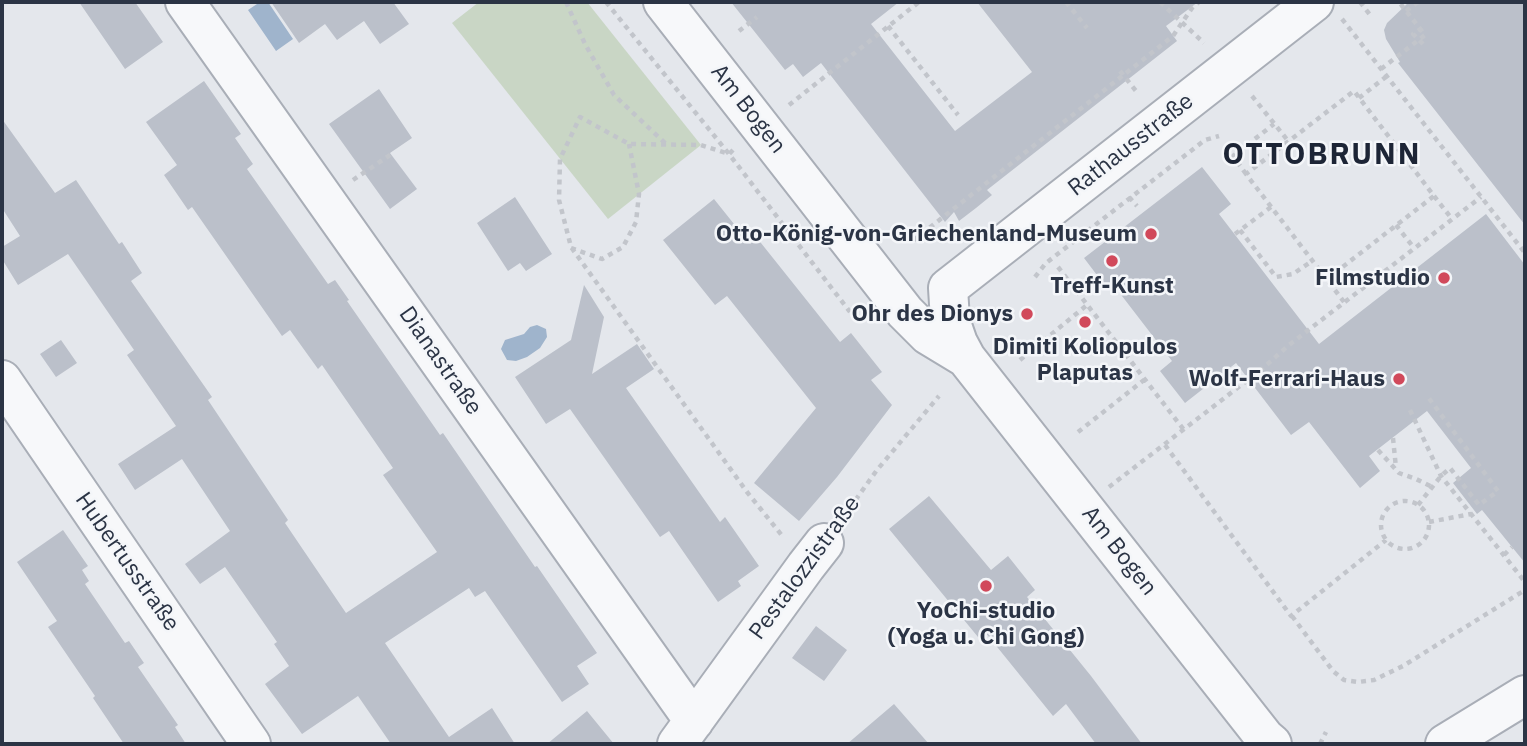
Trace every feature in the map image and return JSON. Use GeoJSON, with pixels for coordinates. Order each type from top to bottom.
{"type":"FeatureCollection","features":[{"type":"Feature","properties":{"kind":"street","name":"Dianastraße"},"geometry":{"type":"LineString","coordinates":[[185,2],[325,199],[685,733]]}},
{"type":"Feature","properties":{"kind":"street","name":"Am Bogen"},"geometry":{"type":"LineString","coordinates":[[663,2],[905,312],[928,335],[966,358]]}},
{"type":"Feature","properties":{"kind":"street","name":"Rathausstraße"},"geometry":{"type":"LineString","coordinates":[[948,288],[1325,7]]}},
{"type":"Feature","properties":{"kind":"street"},"geometry":{"type":"LineString","coordinates":[[884,283],[911,292],[948,288]]}},
{"type":"Feature","properties":{"kind":"street","name":"Am Bogen"},"geometry":{"type":"LineString","coordinates":[[948,288],[950,320],[966,358],[1272,744]]}},
{"type":"Feature","properties":{"kind":"street","name":"Hubertusstraße"},"geometry":{"type":"LineString","coordinates":[[2,380],[251,744]]}},
{"type":"Feature","properties":{"kind":"street","name":"Pestalozzistraße"},"geometry":{"type":"LineString","coordinates":[[685,733],[815,554]]}},
{"type":"Feature","properties":{"kind":"street"},"geometry":{"type":"LineString","coordinates":[[1444,744],[1525,695]]}},
{"type":"Feature","properties":{"kind":"path"},"geometry":{"type":"LineString","coordinates":[[566,2],[585,44],[614,95],[666,144]]}},
{"type":"Feature","properties":{"kind":"path"},"geometry":{"type":"LineString","coordinates":[[606,2],[729,154],[850,312]]}},
{"type":"Feature","properties":{"kind":"path"},"geometry":{"type":"LineString","coordinates":[[794,101],[919,2]]}},
{"type":"Feature","properties":{"kind":"path"},"geometry":{"type":"LineString","coordinates":[[1066,2],[1087,28]]}},
{"type":"Feature","properties":{"kind":"path"},"geometry":{"type":"LineString","coordinates":[[1160,2],[1200,38]]}},
{"type":"Feature","properties":{"kind":"path"},"geometry":{"type":"LineString","coordinates":[[1187,2],[1192,8]]}},
{"type":"Feature","properties":{"kind":"path"},"geometry":{"type":"LineString","coordinates":[[914,240],[1122,73],[1173,36],[1199,2]]}},
{"type":"Feature","properties":{"kind":"path"},"geometry":{"type":"LineString","coordinates":[[1360,2],[1371,16]]}},
{"type":"Feature","properties":{"kind":"path"},"geometry":{"type":"LineString","coordinates":[[1381,69],[1421,42],[1425,35],[1423,27],[1399,2]]}},
{"type":"Feature","properties":{"kind":"path"},"geometry":{"type":"LineString","coordinates":[[1406,11],[1418,2]]}},
{"type":"Feature","properties":{"kind":"path"},"geometry":{"type":"LineString","coordinates":[[1325,7],[1387,76],[1525,253]]}},
{"type":"Feature","properties":{"kind":"path"},"geometry":{"type":"LineString","coordinates":[[739,31],[757,17]]}},
{"type":"Feature","properties":{"kind":"path"},"geometry":{"type":"LineString","coordinates":[[888,26],[958,115]]}},
{"type":"Feature","properties":{"kind":"path"},"geometry":{"type":"LineString","coordinates":[[1122,73],[1136,91]]}},
{"type":"Feature","properties":{"kind":"path"},"geometry":{"type":"LineString","coordinates":[[1359,98],[1387,76]]}},
{"type":"Feature","properties":{"kind":"path"},"geometry":{"type":"LineString","coordinates":[[1246,174],[1354,91],[1452,219]]}},
{"type":"Feature","properties":{"kind":"path"},"geometry":{"type":"LineString","coordinates":[[729,154],[701,145],[629,144],[580,117],[560,159],[559,200],[570,247],[747,492],[815,554]]}},
{"type":"Feature","properties":{"kind":"path"},"geometry":{"type":"LineString","coordinates":[[1289,142],[1275,124],[1233,156],[1344,302]]}},
{"type":"Feature","properties":{"kind":"path"},"geometry":{"type":"LineString","coordinates":[[1035,277],[1046,263],[1205,140],[1219,136]]}},
{"type":"Feature","properties":{"kind":"path"},"geometry":{"type":"LineString","coordinates":[[570,247],[602,259],[623,247],[636,222],[639,194],[629,144]]}},
{"type":"Feature","properties":{"kind":"path"},"geometry":{"type":"LineString","coordinates":[[325,199],[393,153]]}},
{"type":"Feature","properties":{"kind":"path"},"geometry":{"type":"LineString","coordinates":[[1327,279],[1434,196]]}},
{"type":"Feature","properties":{"kind":"path"},"geometry":{"type":"LineString","coordinates":[[1117,481],[1481,197]]}},
{"type":"Feature","properties":{"kind":"path"},"geometry":{"type":"LineString","coordinates":[[1132,201],[1136,206]]}},
{"type":"Feature","properties":{"kind":"path"},"geometry":{"type":"LineString","coordinates":[[1271,206],[1237,232],[1276,277],[1293,274],[1312,261]]}},
{"type":"Feature","properties":{"kind":"path"},"geometry":{"type":"LineString","coordinates":[[1396,225],[1414,248]]}},
{"type":"Feature","properties":{"kind":"path"},"geometry":{"type":"LineString","coordinates":[[1058,267],[1184,430]]}},
{"type":"Feature","properties":{"kind":"path"},"geometry":{"type":"LineString","coordinates":[[1020,360],[1087,305]]}},
{"type":"Feature","properties":{"kind":"path"},"geometry":{"type":"LineString","coordinates":[[1078,432],[1144,380]]}},
{"type":"Feature","properties":{"kind":"path","name":"Pestalozzistraße"},"geometry":{"type":"LineString","coordinates":[[815,554],[877,470],[939,396]]}},
{"type":"Feature","properties":{"kind":"path"},"geometry":{"type":"LineString","coordinates":[[1418,505],[1450,468],[1479,505],[1498,491],[1427,397]]}},
{"type":"Feature","properties":{"kind":"path"},"geometry":{"type":"LineString","coordinates":[[1410,410],[1441,476],[1525,582]]}},
{"type":"Feature","properties":{"kind":"path"},"geometry":{"type":"LineString","coordinates":[[1393,438],[1396,469]]}},
{"type":"Feature","properties":{"kind":"path"},"geometry":{"type":"LineString","coordinates":[[1165,445],[1333,671],[1344,680],[1374,680],[1403,666],[1525,590]]}},
{"type":"Feature","properties":{"kind":"path"},"geometry":{"type":"LineString","coordinates":[[1378,450],[1399,473],[1432,487]]}},
{"type":"Feature","properties":{"kind":"path"},"geometry":{"type":"LineString","coordinates":[[1411,501],[1418,505],[1427,515],[1429,522],[1426,536],[1417,546],[1404,549],[1390,544],[1380,526],[1385,511],[1396,502],[1411,501]]}},
{"type":"Feature","properties":{"kind":"path"},"geometry":{"type":"LineString","coordinates":[[1429,522],[1474,516]]}},
{"type":"Feature","properties":{"kind":"path"},"geometry":{"type":"LineString","coordinates":[[1292,616],[1386,540]]}},
{"type":"Feature","properties":{"kind":"path"},"geometry":{"type":"LineString","coordinates":[[1504,555],[1512,547]]}},
{"type":"Feature","properties":{"kind":"path"},"geometry":{"type":"LineString","coordinates":[[1320,744],[1326,732]]}},
{"type":"Feature","properties":{"kind":"green space"},"geometry":{"type":"Polygon","coordinates":[[[479,2],[587,2],[701,145],[608,219],[452,23],[479,2]]]}},
{"type":"Feature","properties":{"kind":"water"},"geometry":{"type":"Polygon","coordinates":[[[260,2],[268,2],[293,39],[276,51],[248,10],[260,2]]]}},
{"type":"Feature","properties":{"kind":"water"},"geometry":{"type":"Polygon","coordinates":[[[537,325],[546,329],[547,337],[540,348],[516,361],[507,360],[501,349],[505,340],[524,334],[530,327],[537,325]]]}},
{"type":"Feature","properties":{"kind":"building"},"geometry":{"type":"Polygon","coordinates":[[[79,2],[135,2],[163,42],[125,69],[79,2]]]}},
{"type":"Feature","properties":{"kind":"building"},"geometry":{"type":"Polygon","coordinates":[[[271,2],[393,2],[409,24],[380,44],[364,21],[337,40],[325,24],[299,43],[271,2]]]}},
{"type":"Feature","properties":{"kind":"building"},"geometry":{"type":"Polygon","coordinates":[[[731,2],[899,2],[871,24],[955,131],[1032,72],[977,2],[1198,2],[1166,26],[1177,41],[987,190],[992,195],[976,208],[959,221],[954,212],[945,222],[821,63],[803,77],[793,64],[785,70],[731,2]]]}},
{"type":"Feature","properties":{"kind":"building"},"geometry":{"type":"Polygon","coordinates":[[[1409,2],[1525,2],[1525,225],[1398,63],[1400,62],[1386,39],[1384,30],[1387,23],[1409,2]]]}},
{"type":"Feature","properties":{"kind":"building"},"geometry":{"type":"Polygon","coordinates":[[[204,81],[241,134],[235,138],[253,164],[247,169],[328,284],[335,280],[440,435],[443,433],[597,653],[577,666],[589,684],[562,702],[485,591],[475,597],[469,588],[385,643],[449,737],[492,708],[515,744],[391,744],[358,696],[302,734],[265,684],[289,666],[274,644],[277,642],[225,567],[200,584],[185,564],[230,531],[182,459],[135,490],[118,464],[176,426],[127,355],[134,350],[68,254],[18,285],[2,259],[2,247],[20,236],[2,208],[2,119],[55,193],[76,180],[119,244],[122,242],[142,273],[131,281],[212,397],[208,400],[288,520],[285,523],[346,613],[437,552],[383,475],[393,468],[322,365],[318,369],[290,330],[282,336],[192,207],[188,210],[164,175],[177,165],[146,122],[204,81]]]}},
{"type":"Feature","properties":{"kind":"building"},"geometry":{"type":"Polygon","coordinates":[[[379,89],[412,138],[390,153],[417,189],[390,209],[329,124],[379,89]]]}},
{"type":"Feature","properties":{"kind":"building"},"geometry":{"type":"Polygon","coordinates":[[[1202,167],[1231,204],[1219,214],[1319,344],[1486,214],[1525,265],[1525,563],[1482,510],[1477,514],[1453,483],[1471,468],[1427,411],[1369,456],[1380,471],[1360,488],[1309,422],[1291,435],[1236,363],[1185,403],[1160,371],[1172,361],[1112,283],[1106,287],[1084,258],[1202,167]]]}},
{"type":"Feature","properties":{"kind":"building"},"geometry":{"type":"Polygon","coordinates":[[[515,197],[552,254],[526,271],[520,263],[508,271],[477,223],[515,197]]]}},
{"type":"Feature","properties":{"kind":"building"},"geometry":{"type":"Polygon","coordinates":[[[714,199],[750,244],[757,238],[840,342],[851,333],[882,372],[871,380],[892,405],[837,477],[799,521],[754,483],[816,408],[727,296],[715,305],[663,240],[714,199]]]}},
{"type":"Feature","properties":{"kind":"building"},"geometry":{"type":"Polygon","coordinates":[[[584,285],[604,317],[592,374],[637,344],[654,369],[626,388],[720,522],[725,517],[759,566],[738,581],[741,586],[718,602],[669,531],[660,537],[570,409],[546,424],[515,377],[571,340],[584,285]]]}},
{"type":"Feature","properties":{"kind":"building"},"geometry":{"type":"Polygon","coordinates":[[[61,340],[77,363],[56,377],[40,354],[61,340]]]}},
{"type":"Feature","properties":{"kind":"building"},"geometry":{"type":"Polygon","coordinates":[[[929,496],[991,570],[1008,556],[1035,590],[1027,597],[1142,744],[1096,744],[1066,704],[1053,716],[985,632],[978,637],[889,529],[929,496]]]}},
{"type":"Feature","properties":{"kind":"building"},"geometry":{"type":"Polygon","coordinates":[[[63,530],[88,566],[82,570],[89,581],[85,584],[125,643],[129,641],[144,663],[138,667],[178,725],[175,727],[186,744],[124,744],[48,627],[57,621],[17,562],[63,530]]]}},
{"type":"Feature","properties":{"kind":"building"},"geometry":{"type":"Polygon","coordinates":[[[816,626],[847,650],[824,681],[792,658],[816,626]]]}},
{"type":"Feature","properties":{"kind":"building"},"geometry":{"type":"Polygon","coordinates":[[[894,704],[929,744],[847,744],[894,704]]]}},
{"type":"Feature","properties":{"kind":"building"},"geometry":{"type":"Polygon","coordinates":[[[587,711],[614,744],[547,744],[587,711]]]}},
{"type":"Feature","properties":{"kind":"place","name":"Otto-König-von-Griechenland-Museum"},"geometry":{"type":"Point","coordinates":[1151,234]}},
{"type":"Feature","properties":{"kind":"place","name":"Treff-Kunst"},"geometry":{"type":"Point","coordinates":[1112,261]}},
{"type":"Feature","properties":{"kind":"place","name":"Filmstudio"},"geometry":{"type":"Point","coordinates":[1444,278]}},
{"type":"Feature","properties":{"kind":"place","name":"Ohr des Dionys"},"geometry":{"type":"Point","coordinates":[1027,314]}},
{"type":"Feature","properties":{"kind":"place","name":"Dimiti Koliopulos Plaputas"},"geometry":{"type":"Point","coordinates":[1085,322]}},
{"type":"Feature","properties":{"kind":"place","name":"Wolf-Ferrari-Haus"},"geometry":{"type":"Point","coordinates":[1399,379]}},
{"type":"Feature","properties":{"kind":"place","name":"YoChi-studio (Yoga u. Chi Gong)"},"geometry":{"type":"Point","coordinates":[986,586]}},
{"type":"Feature","properties":{"kind":"district","name":"OTTOBRUNN"},"geometry":{"type":"Point","coordinates":[1322,155]}}]}
